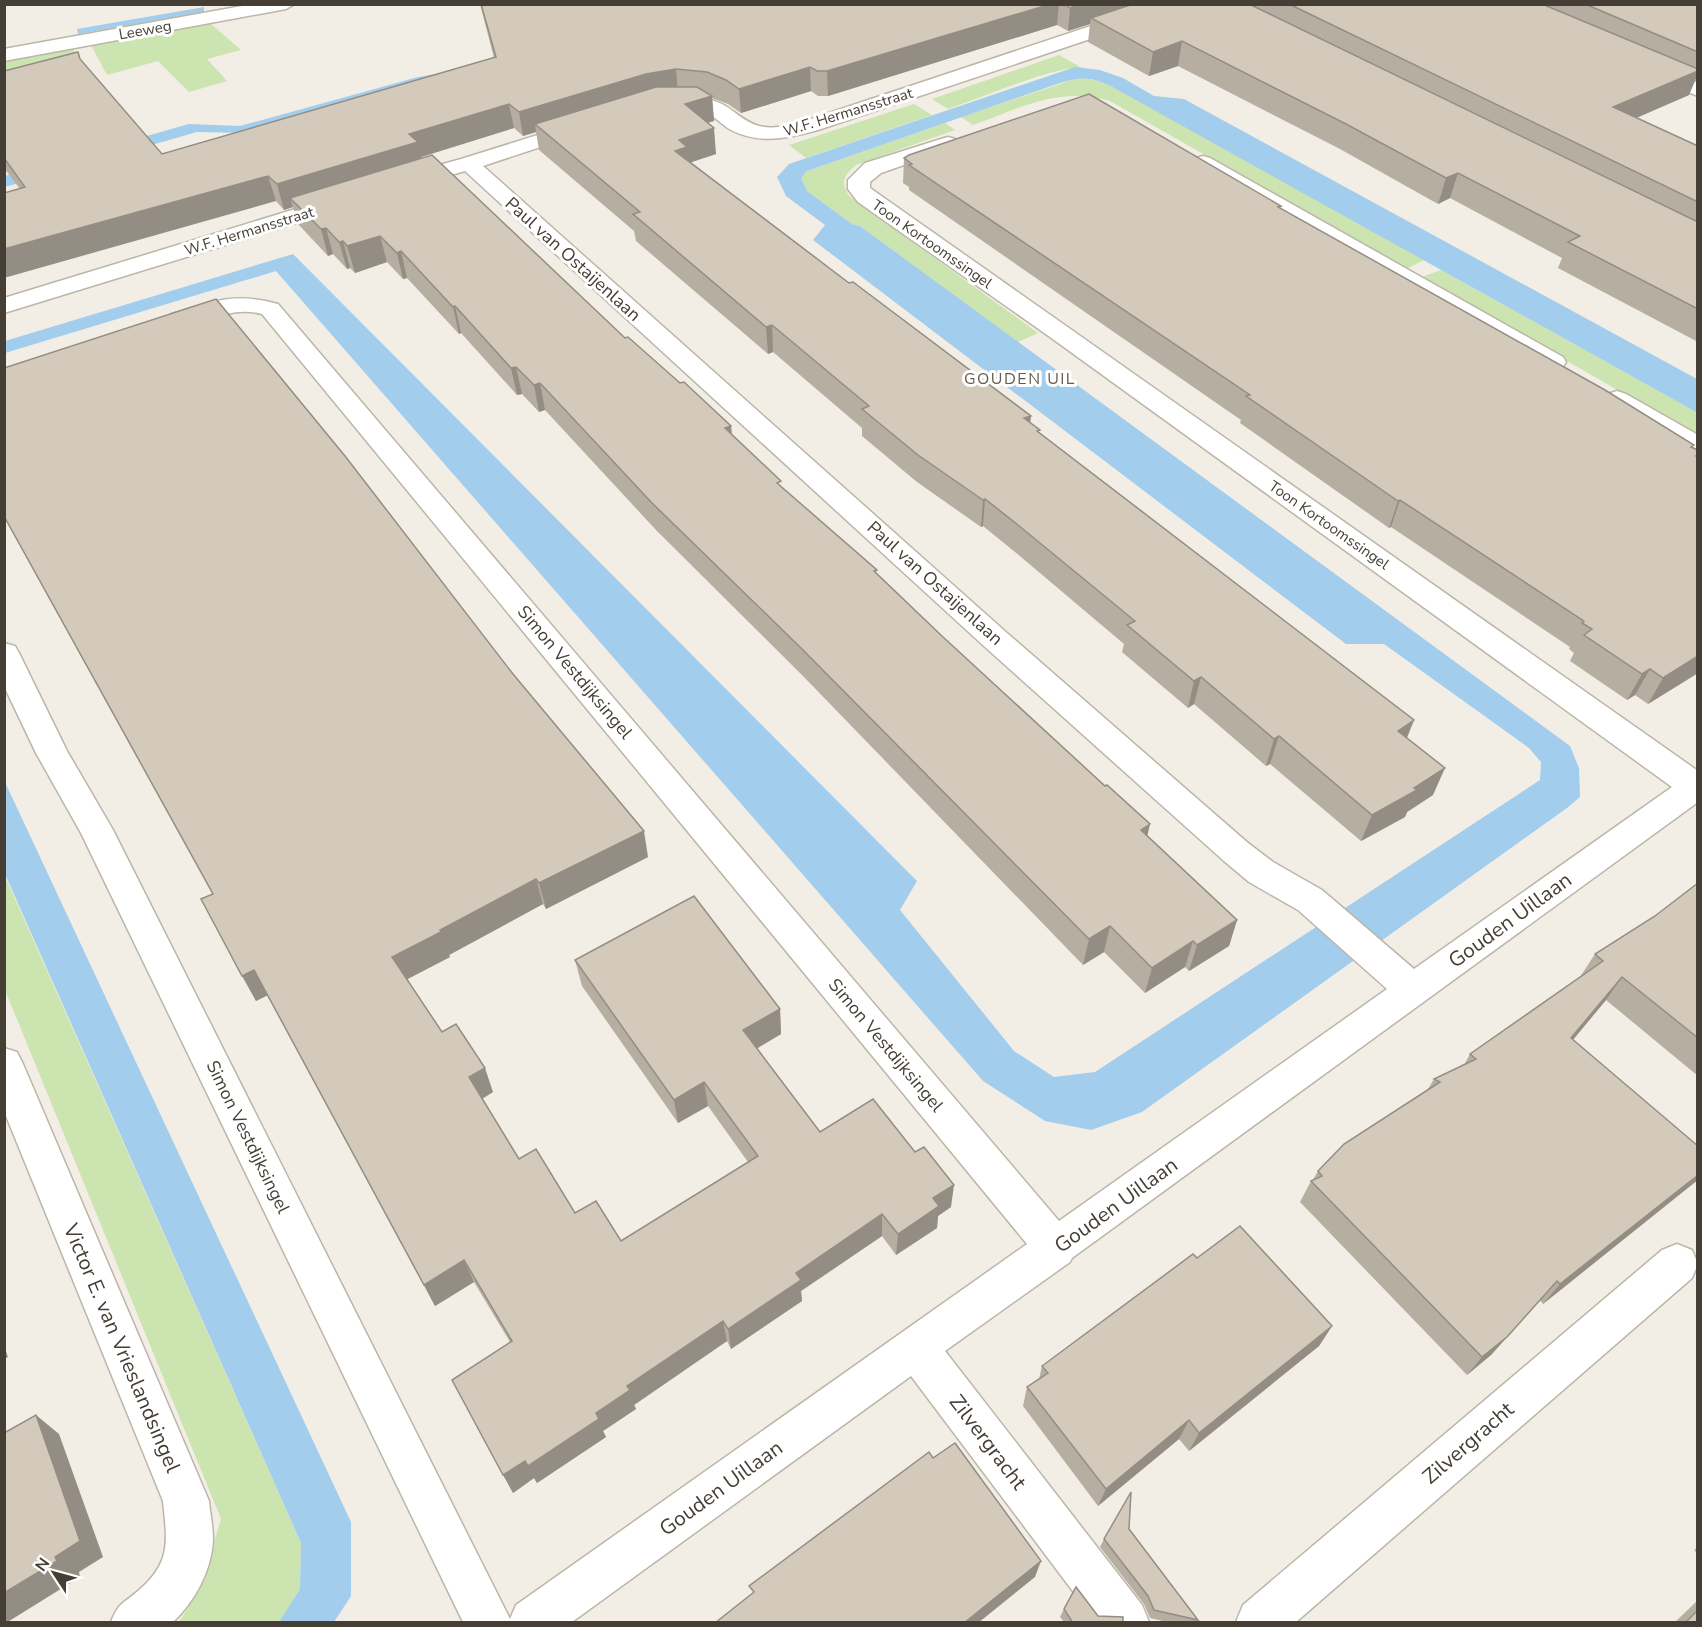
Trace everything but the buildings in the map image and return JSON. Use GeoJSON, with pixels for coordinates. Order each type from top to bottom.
{"type":"FeatureCollection","features":[{"type":"Feature","properties":{"kind":"street","name":"Leeweg"},"geometry":{"type":"LineString","coordinates":[[4,55],[285,4]]}},
{"type":"Feature","properties":{"kind":"street","name":"W.F. Hermansstraat"},"geometry":{"type":"LineString","coordinates":[[645,108],[671,102],[693,103],[714,108],[747,129],[776,134],[811,126],[1177,4]]}},
{"type":"Feature","properties":{"kind":"street"},"geometry":{"type":"LineString","coordinates":[[1635,63],[1698,90]]}},
{"type":"Feature","properties":{"kind":"street"},"geometry":{"type":"LineString","coordinates":[[434,174],[601,121]]}},
{"type":"Feature","properties":{"kind":"street","name":"Toon Kortoomssingel"},"geometry":{"type":"LineString","coordinates":[[965,137],[873,168],[859,180],[859,189],[866,197],[1697,786]]}},
{"type":"Feature","properties":{"kind":"street"},"geometry":{"type":"LineString","coordinates":[[1178,147],[1698,446]]}},
{"type":"Feature","properties":{"kind":"street","name":"Paul van Ostaijenlaan"},"geometry":{"type":"LineString","coordinates":[[468,163],[996,640],[1236,852],[1261,872],[1310,900],[1412,989]]}},
{"type":"Feature","properties":{"kind":"street","name":"W.F. Hermansstraat"},"geometry":{"type":"LineString","coordinates":[[4,306],[354,198]]}},
{"type":"Feature","properties":{"kind":"street","name":"Simon Vestdijksingel"},"geometry":{"type":"LineString","coordinates":[[149,329],[234,303],[243,302],[270,309],[1056,1248]]}},
{"type":"Feature","properties":{"kind":"street","name":"Simon Vestdijksingel"},"geometry":{"type":"LineString","coordinates":[[4,653],[52,753],[96,830],[488,1623]]}},
{"type":"Feature","properties":{"kind":"street","name":"Gouden Uillaan"},"geometry":{"type":"LineString","coordinates":[[533,1623],[1697,786]]}},
{"type":"Feature","properties":{"kind":"street","name":"Victor E. van Vrieslandsingel"},"geometry":{"type":"LineString","coordinates":[[4,1064],[186,1501],[190,1541],[180,1580],[153,1611],[135,1623]]}},
{"type":"Feature","properties":{"kind":"street","name":"Zilvergracht"},"geometry":{"type":"LineString","coordinates":[[1260,1623],[1677,1264]]}},
{"type":"Feature","properties":{"kind":"street","name":"Zilvergracht"},"geometry":{"type":"LineString","coordinates":[[916,1347],[1125,1623]]}},
{"type":"Feature","properties":{"kind":"green space"},"geometry":{"type":"Polygon","coordinates":[[[210,23],[241,50],[207,59],[227,81],[189,92],[158,61],[107,75],[91,45],[210,23]]]}},
{"type":"Feature","properties":{"kind":"green space"},"geometry":{"type":"Polygon","coordinates":[[[73,48],[79,62],[5,82],[5,58],[73,48]]]}},
{"type":"Feature","properties":{"kind":"green space"},"geometry":{"type":"Polygon","coordinates":[[[1059,55],[1082,68],[1036,77],[948,109],[932,99],[1059,55]]]}},
{"type":"Feature","properties":{"kind":"green space"},"geometry":{"type":"Polygon","coordinates":[[[1081,77],[1109,84],[1424,260],[1406,269],[1110,101],[1074,96],[1057,98],[1024,106],[973,125],[961,117],[1081,77]]]}},
{"type":"Feature","properties":{"kind":"green space"},"geometry":{"type":"Polygon","coordinates":[[[914,104],[932,115],[806,158],[789,145],[914,104]]]}},
{"type":"Feature","properties":{"kind":"green space"},"geometry":{"type":"Polygon","coordinates":[[[945,123],[955,130],[856,165],[846,176],[845,186],[849,196],[1038,333],[1018,342],[860,226],[852,224],[807,191],[800,178],[807,171],[945,123]]]}},
{"type":"Feature","properties":{"kind":"green space"},"geometry":{"type":"Polygon","coordinates":[[[1441,270],[1697,412],[1697,436],[1422,277],[1441,270]]]}},
{"type":"Feature","properties":{"kind":"green space"},"geometry":{"type":"Polygon","coordinates":[[[4,874],[301,1543],[300,1589],[279,1622],[179,1622],[200,1589],[221,1519],[5,990],[4,874]]]}},
{"type":"Feature","properties":{"kind":"water"},"geometry":{"type":"Polygon","coordinates":[[[848,5],[248,133],[197,132],[5,187],[5,176],[189,124],[240,126],[418,77],[848,5]]]}},
{"type":"Feature","properties":{"kind":"water"},"geometry":{"type":"Polygon","coordinates":[[[204,7],[204,12],[78,34],[77,29],[204,7]]]}},
{"type":"Feature","properties":{"kind":"water"},"geometry":{"type":"Polygon","coordinates":[[[1075,67],[1100,70],[1123,78],[1154,96],[1184,99],[1697,379],[1698,413],[1109,85],[1094,80],[1077,79],[1057,84],[807,171],[801,178],[807,191],[852,224],[860,226],[1570,746],[1579,768],[1580,797],[1567,808],[1142,1112],[1091,1130],[1045,1121],[983,1081],[276,271],[5,353],[5,341],[293,254],[917,881],[900,910],[1014,1051],[1054,1077],[1095,1072],[1540,780],[1541,762],[1529,748],[1384,644],[1346,644],[813,240],[825,225],[786,196],[777,177],[789,164],[1075,67]]]}},
{"type":"Feature","properties":{"kind":"water"},"geometry":{"type":"Polygon","coordinates":[[[4,780],[351,1522],[351,1596],[334,1622],[279,1622],[300,1589],[301,1543],[5,874],[4,780]]]}},
{"type":"Feature","properties":{"kind":"district","name":"GOUDEN UIL"},"geometry":{"type":"Point","coordinates":[1020,379]}}]}
